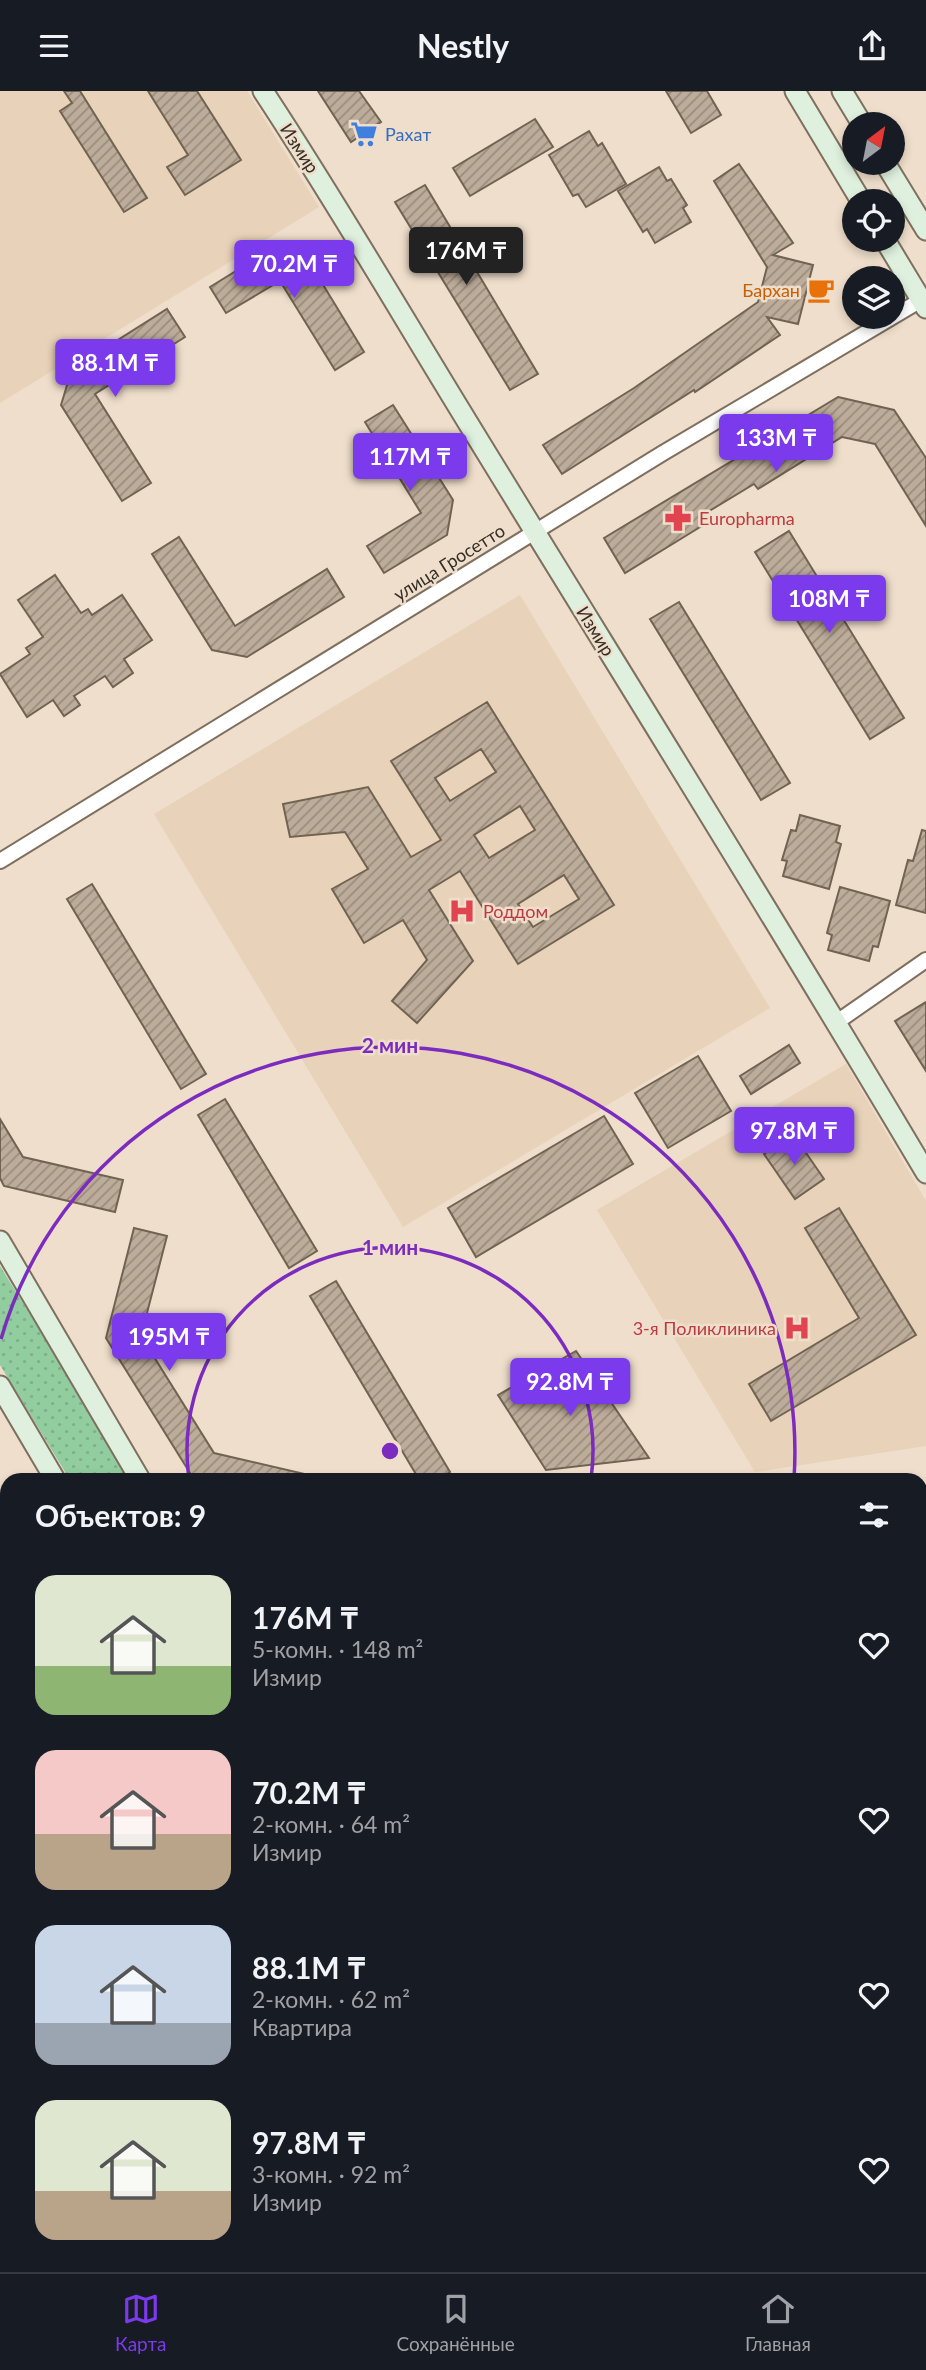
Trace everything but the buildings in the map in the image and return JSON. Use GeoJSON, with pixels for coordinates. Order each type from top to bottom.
{"type":"FeatureCollection","features":[{"type":"Feature","properties":{"kind":"street","name":"Измир"},"geometry":{"type":"LineString","coordinates":[[263,91],[312,165],[837,1022],[926,1174]]}},
{"type":"Feature","properties":{"kind":"street"},"geometry":{"type":"LineString","coordinates":[[795,91],[855,189]]}},
{"type":"Feature","properties":{"kind":"street"},"geometry":{"type":"LineString","coordinates":[[842,91],[855,112]]}},
{"type":"Feature","properties":{"kind":"street"},"geometry":{"type":"LineString","coordinates":[[892,175],[926,230]]}},
{"type":"Feature","properties":{"kind":"street"},"geometry":{"type":"LineString","coordinates":[[892,252],[924,305]]}},
{"type":"Feature","properties":{"kind":"street","name":"улица Гросетто"},"geometry":{"type":"LineString","coordinates":[[0,861],[536,532],[924,305]]}},
{"type":"Feature","properties":{"kind":"street"},"geometry":{"type":"LineString","coordinates":[[837,1022],[926,960]]}},
{"type":"Feature","properties":{"kind":"street"},"geometry":{"type":"LineString","coordinates":[[0,1241],[136,1473]]}},
{"type":"Feature","properties":{"kind":"street"},"geometry":{"type":"LineString","coordinates":[[0,1386],[51,1473]]}},
{"type":"Feature","properties":{"kind":"shaded area"},"geometry":{"type":"Polygon","coordinates":[[[0,91],[247,91],[319,207],[0,403],[0,91]]]}},
{"type":"Feature","properties":{"kind":"shaded area","name":"Роддом"},"geometry":{"type":"Polygon","coordinates":[[[520,595],[770,1008],[403,1227],[154,814],[520,595]]]}},
{"type":"Feature","properties":{"kind":"shaded area","name":"3-я Поликлиника"},"geometry":{"type":"Polygon","coordinates":[[[846,1064],[926,1201],[926,1446],[755,1472],[597,1210],[846,1064]]]}},
{"type":"Feature","properties":{"kind":"green space"},"geometry":{"type":"Polygon","coordinates":[[[0,1266],[129,1473],[66,1473],[0,1365],[0,1266]]]}},
{"type":"Feature","properties":{"kind":"place","name":"Рахат"},"geometry":{"type":"Point","coordinates":[364,134]}},
{"type":"Feature","properties":{"kind":"place","name":"Бархан"},"geometry":{"type":"Point","coordinates":[821,290]}},
{"type":"Feature","properties":{"kind":"place","name":"Europharma"},"geometry":{"type":"Point","coordinates":[678,518]}},
{"type":"Feature","properties":{"kind":"place","name":"Роддом"},"geometry":{"type":"Point","coordinates":[462,911]}},
{"type":"Feature","properties":{"kind":"place","name":"3-я Поликлиника"},"geometry":{"type":"Point","coordinates":[797,1328]}}]}
